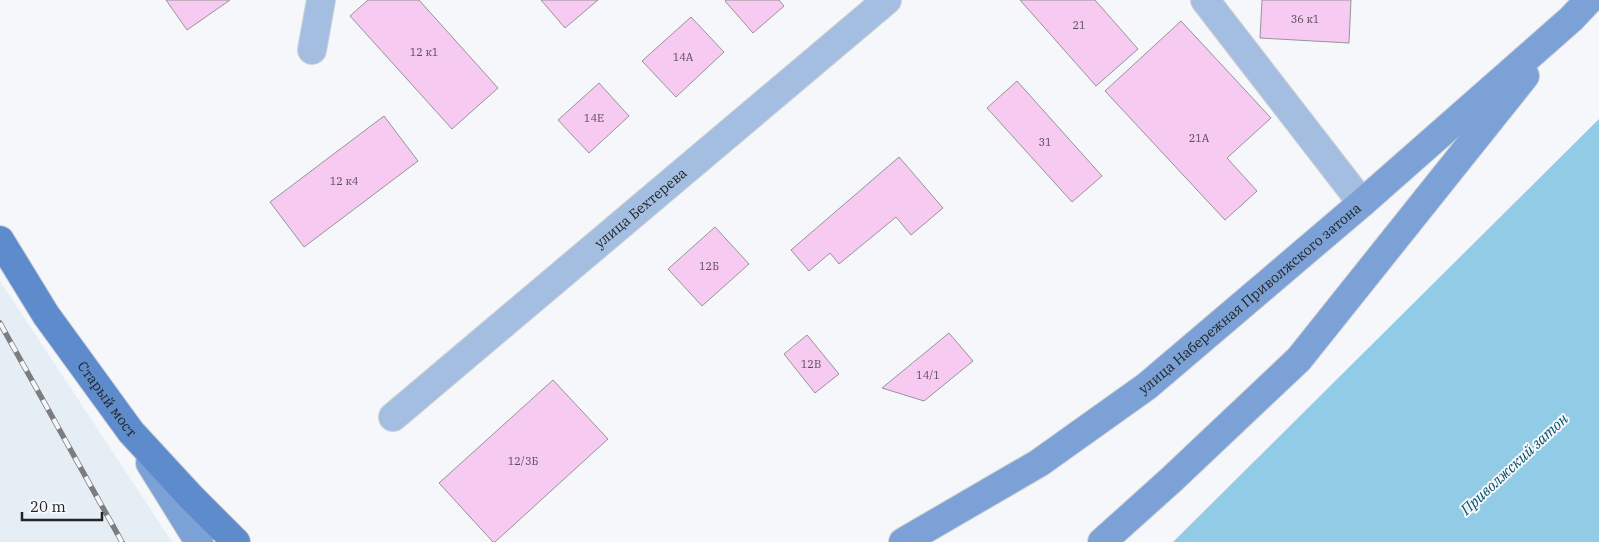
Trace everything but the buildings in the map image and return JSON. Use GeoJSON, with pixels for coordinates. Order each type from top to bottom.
{"type":"FeatureCollection","features":[{"type":"Feature","properties":{"kind":"main road","name":"улица Набережная Приволжского затона"},"geometry":{"type":"LineString","coordinates":[[903,542],[1039,463],[1147,386],[1362,203],[1580,9]]}},
{"type":"Feature","properties":{"kind":"main road","name":"улица Набережная Приволжского затона"},"geometry":{"type":"LineString","coordinates":[[1102,542],[1171,480],[1299,359],[1580,9]]}},
{"type":"Feature","properties":{"kind":"main road","name":"Старый мост"},"geometry":{"type":"LineString","coordinates":[[0,240],[46,315],[131,432],[236,542]]}},
{"type":"Feature","properties":{"kind":"main road"},"geometry":{"type":"LineString","coordinates":[[131,432],[199,542]]}},
{"type":"Feature","properties":{"kind":"street"},"geometry":{"type":"LineString","coordinates":[[312,50],[321,0]]}},
{"type":"Feature","properties":{"kind":"street"},"geometry":{"type":"LineString","coordinates":[[1205,0],[1362,203]]}},
{"type":"Feature","properties":{"kind":"street","name":"улица Бехтерева"},"geometry":{"type":"LineString","coordinates":[[393,417],[877,3]]}},
{"type":"Feature","properties":{"kind":"shaded area"},"geometry":{"type":"Polygon","coordinates":[[[0,281],[172,542],[0,542],[0,281]]]}},
{"type":"Feature","properties":{"kind":"water","name":"Приволжский затон"},"geometry":{"type":"Polygon","coordinates":[[[1599,119],[1599,542],[1173,542],[1599,119]]]}},
{"type":"Feature","properties":{"kind":"railway"},"geometry":{"type":"LineString","coordinates":[[0,323],[122,542]]}}]}
